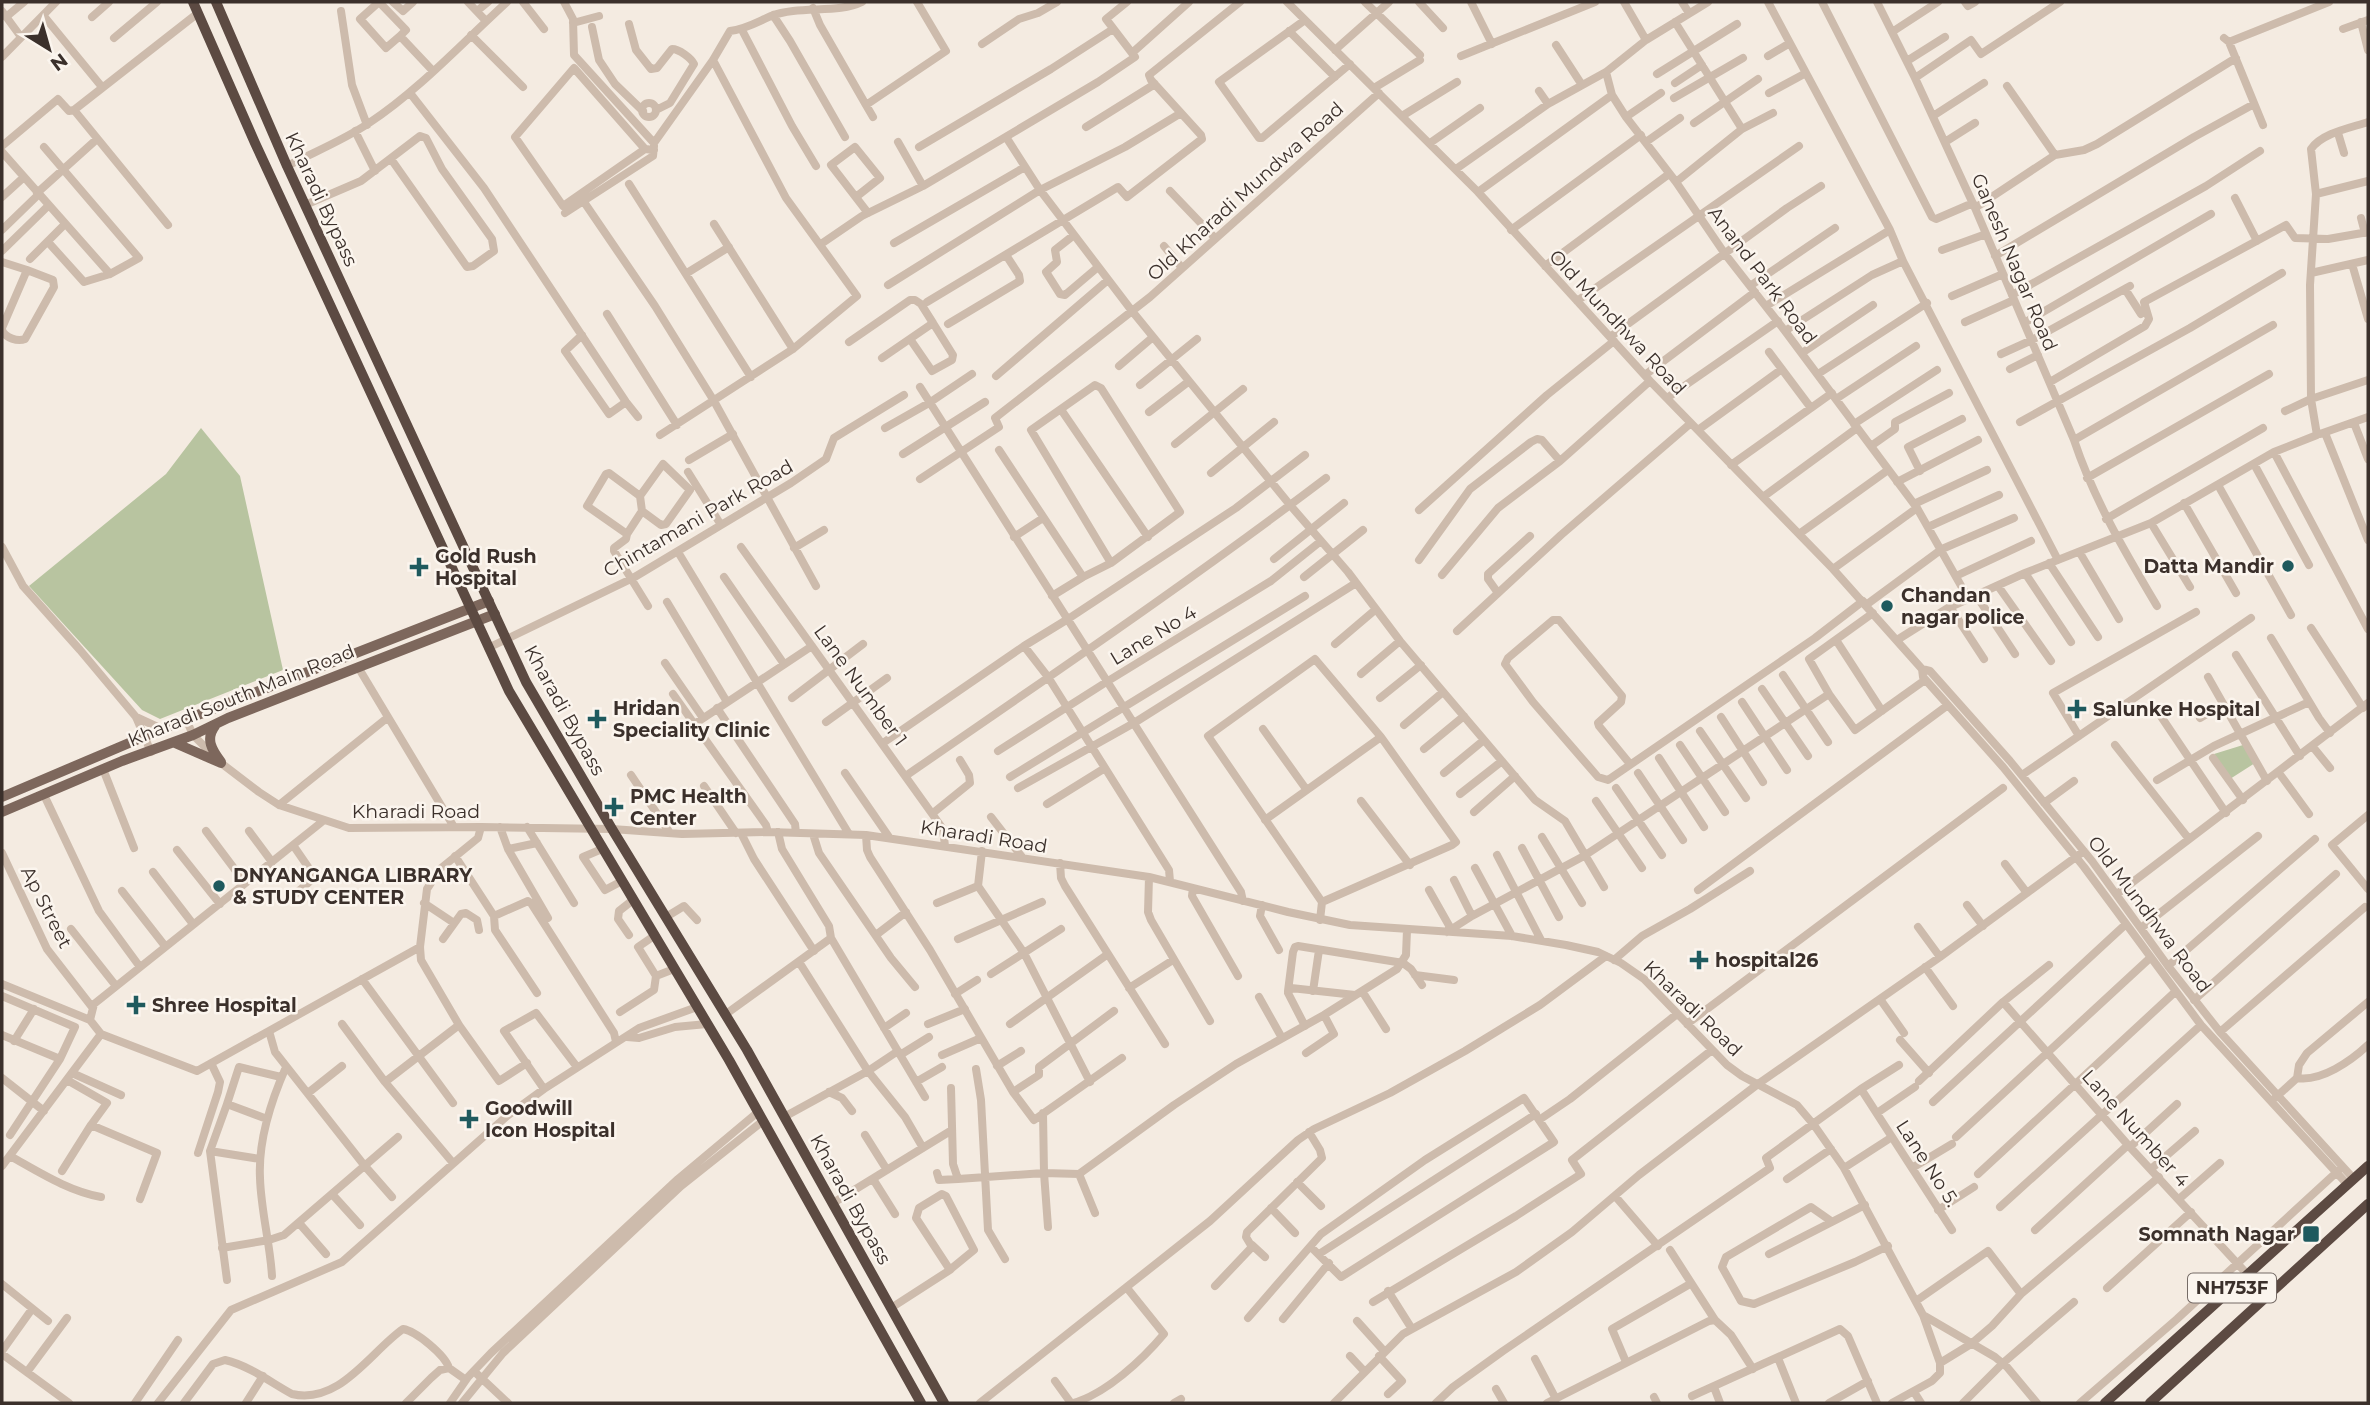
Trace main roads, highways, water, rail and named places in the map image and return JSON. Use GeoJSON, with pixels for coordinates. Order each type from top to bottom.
{"type":"FeatureCollection","features":[{"type":"Feature","properties":{"kind":"highway","name":"Kharadi Bypass"},"geometry":{"type":"LineString","coordinates":[[216,2],[287,166],[526,682],[726,1014],[944,1403]]}},
{"type":"Feature","properties":{"kind":"highway","name":"Kharadi Bypass"},"geometry":{"type":"LineString","coordinates":[[196,7],[254,142],[488,648],[521,713],[761,1116],[921,1403]]}},
{"type":"Feature","properties":{"kind":"highway","name":"NH753F"},"geometry":{"type":"LineString","coordinates":[[2105,1403],[2368,1166]]}},
{"type":"Feature","properties":{"kind":"highway","name":"NH753F"},"geometry":{"type":"LineString","coordinates":[[2150,1403],[2368,1204]]}},
{"type":"Feature","properties":{"kind":"main road","name":"Kharadi South Main Road"},"geometry":{"type":"LineString","coordinates":[[2,797],[186,719],[489,601]]}},
{"type":"Feature","properties":{"kind":"main road","name":"Kharadi South Main Road"},"geometry":{"type":"LineString","coordinates":[[2,812],[103,769],[193,736],[216,724],[495,614]]}},
{"type":"Feature","properties":{"kind":"main road"},"geometry":{"type":"LineString","coordinates":[[175,743],[221,763],[210,742],[210,733],[216,724]]}},
{"type":"Feature","properties":{"kind":"place","name":"Datta Mandir"},"geometry":{"type":"Point","coordinates":[2288,566]}},
{"type":"Feature","properties":{"kind":"place","name":"Gold Rush Hospital"},"geometry":{"type":"Point","coordinates":[419,567]}},
{"type":"Feature","properties":{"kind":"place","name":"Chandan nagar police"},"geometry":{"type":"Point","coordinates":[1887,606]}},
{"type":"Feature","properties":{"kind":"place","name":"Salunke Hospital"},"geometry":{"type":"Point","coordinates":[2077,709]}},
{"type":"Feature","properties":{"kind":"place","name":"Hridan Speciality Clinic"},"geometry":{"type":"Point","coordinates":[597,719]}},
{"type":"Feature","properties":{"kind":"place","name":"PMC Health Center"},"geometry":{"type":"Point","coordinates":[614,807]}},
{"type":"Feature","properties":{"kind":"place","name":"DNYANGANGA LIBRARY & STUDY CENTER"},"geometry":{"type":"Point","coordinates":[219,886]}},
{"type":"Feature","properties":{"kind":"place","name":"hospital26"},"geometry":{"type":"Point","coordinates":[1699,960]}},
{"type":"Feature","properties":{"kind":"place","name":"Shree Hospital"},"geometry":{"type":"Point","coordinates":[136,1005]}},
{"type":"Feature","properties":{"kind":"place","name":"Goodwill Icon Hospital"},"geometry":{"type":"Point","coordinates":[469,1119]}},
{"type":"Feature","properties":{"kind":"place","name":"Somnath Nagar"},"geometry":{"type":"Point","coordinates":[2311,1234]}}]}
